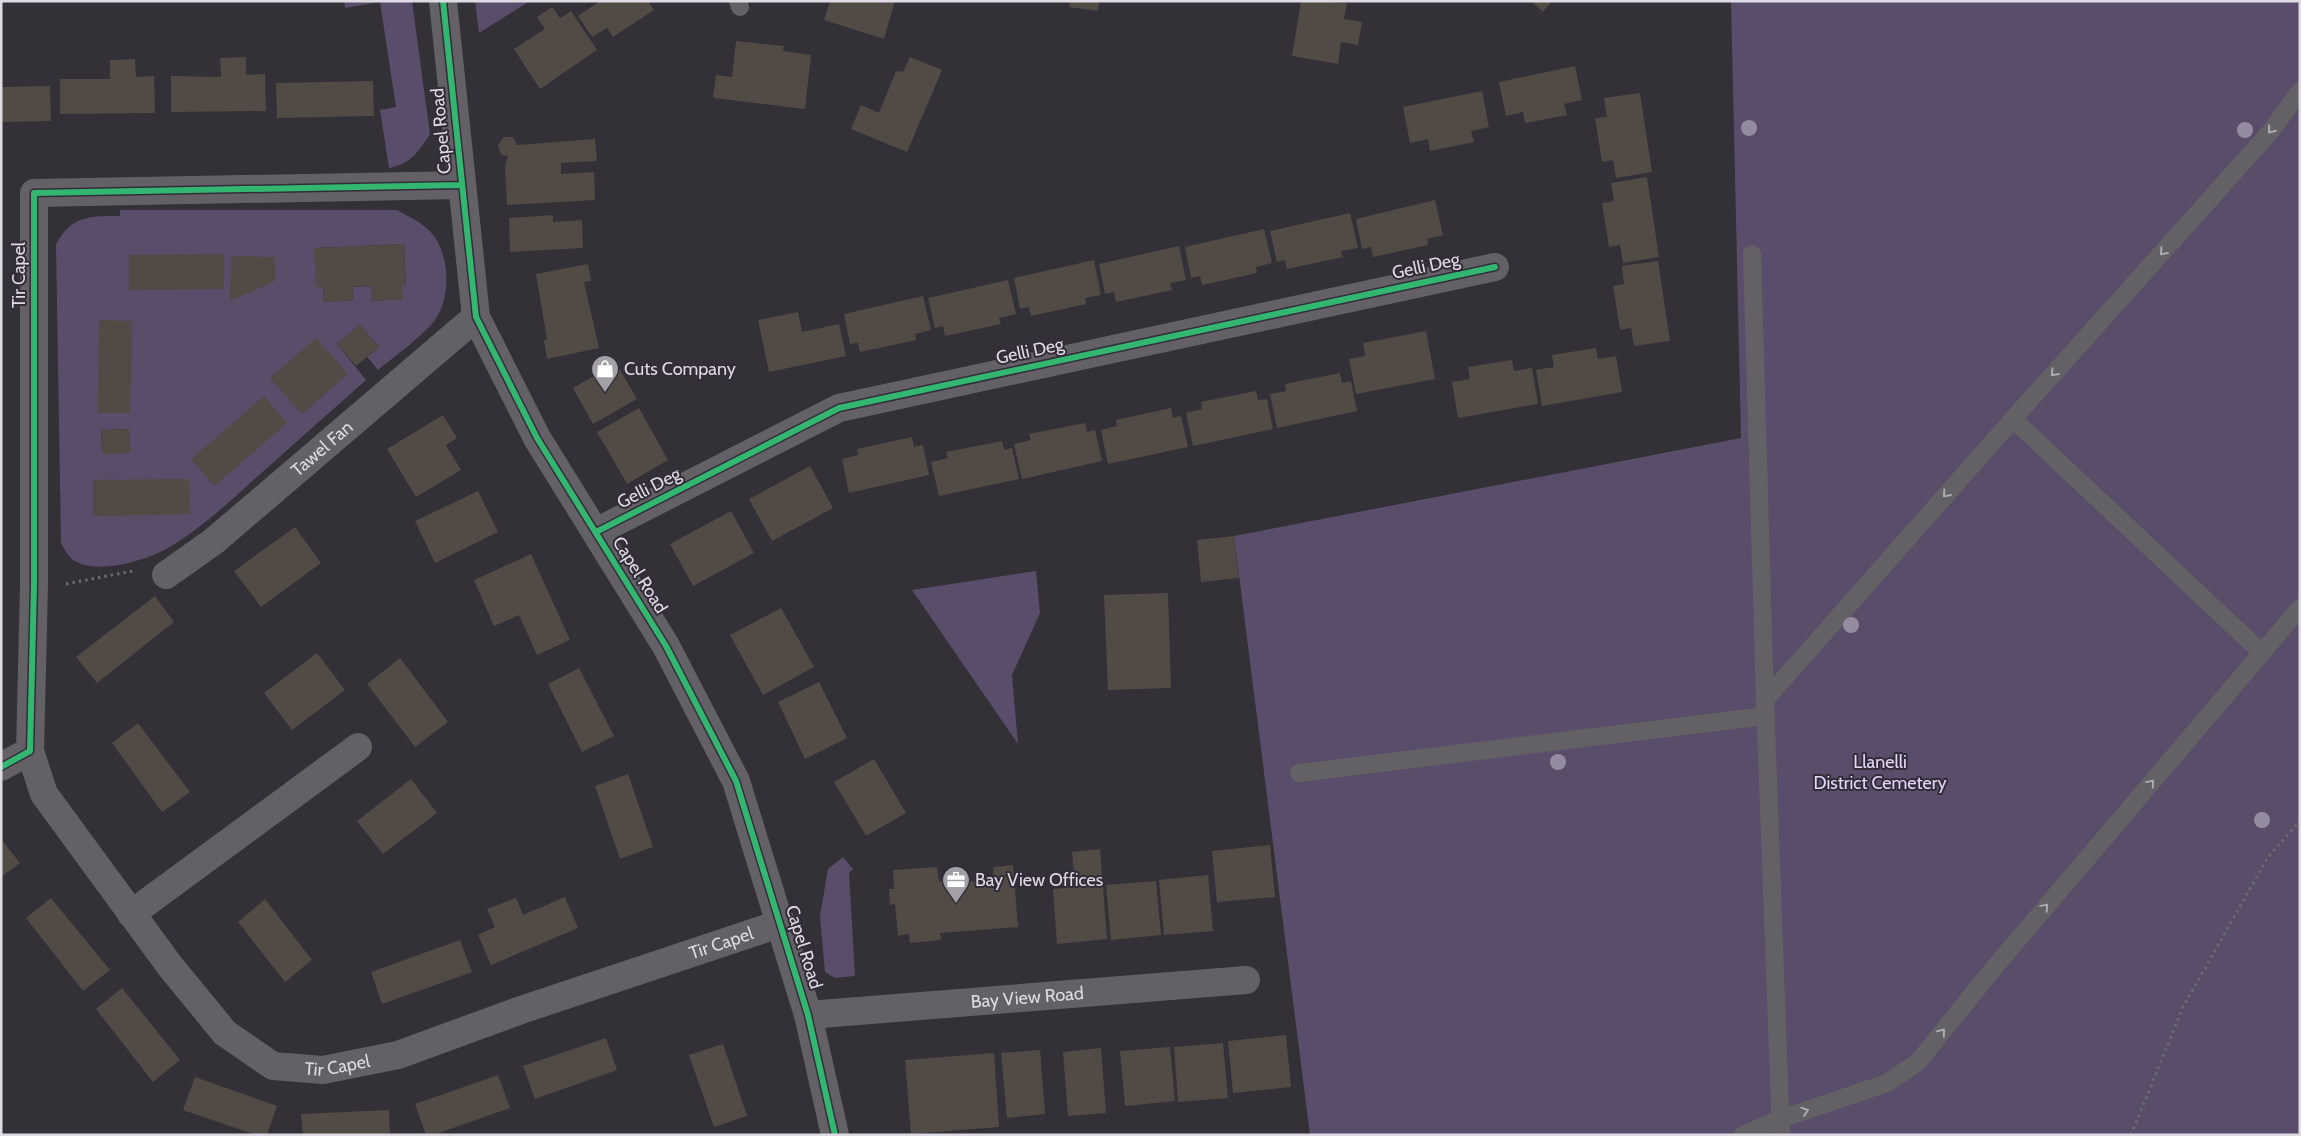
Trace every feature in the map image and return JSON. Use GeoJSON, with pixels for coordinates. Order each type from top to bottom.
{"type":"FeatureCollection","features":[{"type":"Feature","properties":{"kind":"street","name":"Capel Road"},"geometry":{"type":"LineString","coordinates":[[443,1],[476,317],[537,438],[666,646],[736,781],[782,924],[808,1015],[835,1135]]}},
{"type":"Feature","properties":{"kind":"street","name":"Tir Capel"},"geometry":{"type":"LineString","coordinates":[[461,185],[34,192],[34,585],[30,751],[44,794],[131,914],[225,1034],[272,1066],[323,1070],[398,1055],[521,1010],[782,924]]}},
{"type":"Feature","properties":{"kind":"street","name":"Gelli Deg"},"geometry":{"type":"LineString","coordinates":[[596,532],[839,408],[1495,266]]}},
{"type":"Feature","properties":{"kind":"street","name":"Tawel Fan"},"geometry":{"type":"LineString","coordinates":[[166,575],[214,541],[476,317]]}},
{"type":"Feature","properties":{"kind":"street"},"geometry":{"type":"LineString","coordinates":[[131,914],[358,747]]}},
{"type":"Feature","properties":{"kind":"street"},"geometry":{"type":"LineString","coordinates":[[1,767],[30,751]]}},
{"type":"Feature","properties":{"kind":"street","name":"Bay View Road"},"geometry":{"type":"LineString","coordinates":[[808,1015],[1246,980]]}},
{"type":"Feature","properties":{"kind":"lane"},"geometry":{"type":"LineString","coordinates":[[1299,772],[1766,708],[2013,418],[2271,131],[2300,91]]}},
{"type":"Feature","properties":{"kind":"lane"},"geometry":{"type":"LineString","coordinates":[[1752,254],[1781,1127]]}},
{"type":"Feature","properties":{"kind":"lane"},"geometry":{"type":"LineString","coordinates":[[2013,418],[2261,652]]}},
{"type":"Feature","properties":{"kind":"lane"},"geometry":{"type":"LineString","coordinates":[[1743,1135],[1781,1127],[1887,1083],[1918,1062],[1993,969],[2300,608]]}},
{"type":"Feature","properties":{"kind":"path"},"geometry":{"type":"LineString","coordinates":[[34,585],[76,584],[138,570]]}},
{"type":"Feature","properties":{"kind":"path"},"geometry":{"type":"LineString","coordinates":[[2131,1135],[2183,1007],[2268,857],[2300,821]]}},
{"type":"Feature","properties":{"kind":"green space"},"geometry":{"type":"Polygon","coordinates":[[[344,1],[412,1],[430,134],[414,156],[397,166],[389,168],[380,110],[396,107],[380,2],[345,8],[344,1]]]}},
{"type":"Feature","properties":{"kind":"green space"},"geometry":{"type":"Polygon","coordinates":[[[475,1],[530,1],[479,33],[475,1]]]}},
{"type":"Feature","properties":{"kind":"green space","name":"Llanelli District Cemetery"},"geometry":{"type":"Polygon","coordinates":[[[1731,1],[2300,1],[2300,1135],[1310,1135],[1234,536],[1741,438],[1731,1]]]}},
{"type":"Feature","properties":{"kind":"green space"},"geometry":{"type":"Polygon","coordinates":[[[120,210],[396,210],[421,224],[434,236],[440,246],[446,269],[445,294],[438,316],[431,325],[378,370],[367,357],[379,347],[360,325],[337,344],[366,380],[203,524],[157,554],[119,565],[93,566],[81,564],[72,559],[61,543],[56,244],[62,234],[76,222],[91,217],[120,216],[120,210]],[[404,244],[315,248],[316,287],[323,287],[324,302],[353,300],[352,287],[371,286],[371,301],[402,299],[402,286],[406,285],[404,244]],[[129,429],[101,430],[102,453],[130,453],[129,429]]]}},
{"type":"Feature","properties":{"kind":"green space"},"geometry":{"type":"Polygon","coordinates":[[[1036,571],[1040,613],[1012,675],[1018,744],[912,590],[1036,571]]]}},
{"type":"Feature","properties":{"kind":"green space"},"geometry":{"type":"Polygon","coordinates":[[[843,857],[853,869],[849,873],[855,976],[835,978],[825,972],[820,916],[828,869],[843,857]]]}},
{"type":"Feature","properties":{"kind":"building"},"geometry":{"type":"Polygon","coordinates":[[[600,1],[648,1],[654,10],[613,37],[607,28],[592,37],[578,16],[600,1]]]}},
{"type":"Feature","properties":{"kind":"building"},"geometry":{"type":"Polygon","coordinates":[[[830,1],[895,1],[884,39],[824,20],[830,1]]]}},
{"type":"Feature","properties":{"kind":"building"},"geometry":{"type":"Polygon","coordinates":[[[1070,1],[1099,1],[1098,11],[1069,7],[1070,1]]]}},
{"type":"Feature","properties":{"kind":"building"},"geometry":{"type":"Polygon","coordinates":[[[1301,1],[1347,3],[1344,19],[1362,22],[1358,45],[1341,42],[1338,64],[1292,56],[1301,1]]]}},
{"type":"Feature","properties":{"kind":"building"},"geometry":{"type":"Polygon","coordinates":[[[1531,1],[1552,1],[1543,12],[1531,1]]]}},
{"type":"Feature","properties":{"kind":"building"},"geometry":{"type":"Polygon","coordinates":[[[552,7],[560,18],[571,11],[597,50],[540,89],[514,49],[545,29],[537,17],[552,7]]]}},
{"type":"Feature","properties":{"kind":"building"},"geometry":{"type":"Polygon","coordinates":[[[736,41],[784,46],[783,51],[811,55],[805,109],[713,98],[716,75],[732,77],[736,41]]]}},
{"type":"Feature","properties":{"kind":"building"},"geometry":{"type":"Polygon","coordinates":[[[246,57],[246,75],[265,74],[266,111],[171,112],[171,76],[221,77],[220,58],[246,57]]]}},
{"type":"Feature","properties":{"kind":"building"},"geometry":{"type":"Polygon","coordinates":[[[910,57],[942,70],[907,152],[851,129],[861,105],[879,113],[896,71],[903,72],[910,57]]]}},
{"type":"Feature","properties":{"kind":"building"},"geometry":{"type":"Polygon","coordinates":[[[135,59],[136,77],[154,76],[155,113],[60,114],[60,79],[110,79],[110,60],[135,59]]]}},
{"type":"Feature","properties":{"kind":"building"},"geometry":{"type":"Polygon","coordinates":[[[1575,66],[1582,100],[1564,104],[1567,115],[1525,123],[1523,112],[1506,116],[1499,82],[1575,66]]]}},
{"type":"Feature","properties":{"kind":"building"},"geometry":{"type":"Polygon","coordinates":[[[373,81],[374,116],[277,118],[276,83],[373,81]]]}},
{"type":"Feature","properties":{"kind":"building"},"geometry":{"type":"Polygon","coordinates":[[[50,86],[51,121],[1,122],[1,87],[50,86]]]}},
{"type":"Feature","properties":{"kind":"building"},"geometry":{"type":"Polygon","coordinates":[[[1482,91],[1489,127],[1471,131],[1474,142],[1430,151],[1428,139],[1410,143],[1403,107],[1482,91]]]}},
{"type":"Feature","properties":{"kind":"building"},"geometry":{"type":"Polygon","coordinates":[[[1640,93],[1652,172],[1616,178],[1613,160],[1602,162],[1595,118],[1607,117],[1604,98],[1640,93]]]}},
{"type":"Feature","properties":{"kind":"building"},"geometry":{"type":"Polygon","coordinates":[[[504,137],[513,137],[517,145],[595,139],[597,161],[561,163],[561,174],[594,172],[595,200],[507,205],[505,166],[508,156],[501,155],[498,145],[504,137]]]}},
{"type":"Feature","properties":{"kind":"building"},"geometry":{"type":"Polygon","coordinates":[[[1647,177],[1659,257],[1623,263],[1620,245],[1609,247],[1602,203],[1614,201],[1611,183],[1647,177]]]}},
{"type":"Feature","properties":{"kind":"building"},"geometry":{"type":"Polygon","coordinates":[[[1435,200],[1443,235],[1427,239],[1428,245],[1373,257],[1371,247],[1362,249],[1356,219],[1435,200]]]}},
{"type":"Feature","properties":{"kind":"building"},"geometry":{"type":"Polygon","coordinates":[[[1350,213],[1358,248],[1341,251],[1343,257],[1287,269],[1285,260],[1277,262],[1270,231],[1350,213]]]}},
{"type":"Feature","properties":{"kind":"building"},"geometry":{"type":"Polygon","coordinates":[[[553,215],[553,222],[582,220],[583,248],[510,252],[509,218],[553,215]]]}},
{"type":"Feature","properties":{"kind":"building"},"geometry":{"type":"Polygon","coordinates":[[[1264,229],[1272,263],[1256,267],[1257,273],[1202,285],[1200,276],[1191,278],[1185,247],[1264,229]]]}},
{"type":"Feature","properties":{"kind":"building"},"geometry":{"type":"Polygon","coordinates":[[[404,244],[406,286],[402,286],[403,299],[371,301],[371,286],[352,287],[353,300],[324,302],[323,287],[316,287],[314,248],[404,244]]]}},
{"type":"Feature","properties":{"kind":"building"},"geometry":{"type":"Polygon","coordinates":[[[1179,246],[1186,280],[1170,283],[1172,290],[1116,302],[1114,292],[1105,294],[1099,264],[1179,246]]]}},
{"type":"Feature","properties":{"kind":"building"},"geometry":{"type":"Polygon","coordinates":[[[224,254],[224,289],[129,290],[129,255],[224,254]]]}},
{"type":"Feature","properties":{"kind":"building"},"geometry":{"type":"Polygon","coordinates":[[[231,256],[275,257],[275,281],[230,301],[231,256]]]}},
{"type":"Feature","properties":{"kind":"building"},"geometry":{"type":"Polygon","coordinates":[[[1094,260],[1101,295],[1085,298],[1086,304],[1031,316],[1029,307],[1020,309],[1014,278],[1094,260]]]}},
{"type":"Feature","properties":{"kind":"building"},"geometry":{"type":"Polygon","coordinates":[[[1658,261],[1670,341],[1634,346],[1631,328],[1620,330],[1613,286],[1624,284],[1622,266],[1658,261]]]}},
{"type":"Feature","properties":{"kind":"building"},"geometry":{"type":"Polygon","coordinates":[[[588,264],[591,281],[584,282],[599,348],[547,359],[544,340],[547,339],[536,274],[588,264]]]}},
{"type":"Feature","properties":{"kind":"building"},"geometry":{"type":"Polygon","coordinates":[[[1008,280],[1016,314],[999,318],[1001,324],[945,336],[943,326],[935,328],[928,298],[1008,280]]]}},
{"type":"Feature","properties":{"kind":"building"},"geometry":{"type":"Polygon","coordinates":[[[923,296],[931,330],[915,334],[916,340],[860,352],[858,343],[850,344],[844,314],[923,296]]]}},
{"type":"Feature","properties":{"kind":"building"},"geometry":{"type":"Polygon","coordinates":[[[798,312],[802,332],[839,324],[846,356],[769,372],[758,320],[798,312]]]}},
{"type":"Feature","properties":{"kind":"building"},"geometry":{"type":"Polygon","coordinates":[[[99,320],[132,321],[130,413],[98,413],[99,320]]]}},
{"type":"Feature","properties":{"kind":"building"},"geometry":{"type":"Polygon","coordinates":[[[360,325],[379,347],[356,366],[337,344],[360,325]]]}},
{"type":"Feature","properties":{"kind":"building"},"geometry":{"type":"Polygon","coordinates":[[[1426,331],[1435,379],[1356,394],[1349,359],[1365,356],[1363,343],[1426,331]]]}},
{"type":"Feature","properties":{"kind":"building"},"geometry":{"type":"Polygon","coordinates":[[[316,338],[348,374],[302,414],[270,378],[316,338]]]}},
{"type":"Feature","properties":{"kind":"building"},"geometry":{"type":"Polygon","coordinates":[[[1596,348],[1598,359],[1616,356],[1622,392],[1542,406],[1536,370],[1554,367],[1552,355],[1596,348]]]}},
{"type":"Feature","properties":{"kind":"building"},"geometry":{"type":"Polygon","coordinates":[[[1512,360],[1514,371],[1532,368],[1538,404],[1458,418],[1452,382],[1470,379],[1468,367],[1512,360]]]}},
{"type":"Feature","properties":{"kind":"building","name":"Cuts Company"},"geometry":{"type":"Polygon","coordinates":[[[616,363],[637,399],[593,424],[573,388],[616,363]]]}},
{"type":"Feature","properties":{"kind":"building"},"geometry":{"type":"Polygon","coordinates":[[[1340,373],[1342,383],[1351,381],[1357,411],[1277,428],[1270,394],[1286,391],[1285,384],[1340,373]]]}},
{"type":"Feature","properties":{"kind":"building"},"geometry":{"type":"Polygon","coordinates":[[[1256,391],[1258,400],[1267,399],[1273,429],[1193,446],[1186,413],[1202,409],[1201,402],[1256,391]]]}},
{"type":"Feature","properties":{"kind":"building"},"geometry":{"type":"Polygon","coordinates":[[[264,396],[287,423],[214,486],[191,459],[264,396]]]}},
{"type":"Feature","properties":{"kind":"building"},"geometry":{"type":"Polygon","coordinates":[[[639,408],[668,460],[627,484],[597,432],[639,408]]]}},
{"type":"Feature","properties":{"kind":"building"},"geometry":{"type":"Polygon","coordinates":[[[1171,408],[1173,418],[1181,416],[1188,447],[1108,464],[1101,430],[1117,426],[1116,420],[1171,408]]]}},
{"type":"Feature","properties":{"kind":"building"},"geometry":{"type":"Polygon","coordinates":[[[443,415],[457,438],[446,445],[461,470],[416,497],[387,449],[443,415]]]}},
{"type":"Feature","properties":{"kind":"building"},"geometry":{"type":"Polygon","coordinates":[[[1085,423],[1087,432],[1095,430],[1102,461],[1022,479],[1014,444],[1031,440],[1029,434],[1085,423]]]}},
{"type":"Feature","properties":{"kind":"building"},"geometry":{"type":"Polygon","coordinates":[[[129,429],[131,453],[102,454],[101,430],[129,429]]]}},
{"type":"Feature","properties":{"kind":"building"},"geometry":{"type":"Polygon","coordinates":[[[912,437],[914,447],[923,445],[929,475],[849,493],[842,459],[858,455],[857,449],[912,437]]]}},
{"type":"Feature","properties":{"kind":"building"},"geometry":{"type":"Polygon","coordinates":[[[1002,441],[1004,450],[1012,448],[1019,479],[939,496],[931,462],[948,458],[946,452],[1002,441]]]}},
{"type":"Feature","properties":{"kind":"building"},"geometry":{"type":"Polygon","coordinates":[[[810,466],[833,508],[772,541],[749,499],[810,466]]]}},
{"type":"Feature","properties":{"kind":"building"},"geometry":{"type":"Polygon","coordinates":[[[189,479],[190,514],[93,516],[93,480],[189,479]]]}},
{"type":"Feature","properties":{"kind":"building"},"geometry":{"type":"Polygon","coordinates":[[[478,491],[498,532],[435,563],[415,521],[478,491]]]}},
{"type":"Feature","properties":{"kind":"building"},"geometry":{"type":"Polygon","coordinates":[[[731,511],[754,553],[693,586],[670,544],[731,511]]]}},
{"type":"Feature","properties":{"kind":"building"},"geometry":{"type":"Polygon","coordinates":[[[295,527],[321,563],[261,607],[234,571],[295,527]]]}},
{"type":"Feature","properties":{"kind":"building"},"geometry":{"type":"Polygon","coordinates":[[[1234,536],[1239,578],[1201,582],[1197,540],[1234,536]]]}},
{"type":"Feature","properties":{"kind":"building"},"geometry":{"type":"Polygon","coordinates":[[[531,554],[570,640],[537,655],[519,615],[494,626],[474,580],[531,554]]]}},
{"type":"Feature","properties":{"kind":"building"},"geometry":{"type":"Polygon","coordinates":[[[1168,593],[1171,688],[1108,690],[1104,595],[1168,593]]]}},
{"type":"Feature","properties":{"kind":"building"},"geometry":{"type":"Polygon","coordinates":[[[155,596],[174,622],[97,683],[76,657],[155,596]]]}},
{"type":"Feature","properties":{"kind":"building"},"geometry":{"type":"Polygon","coordinates":[[[781,608],[814,667],[763,695],[730,635],[781,608]]]}},
{"type":"Feature","properties":{"kind":"building"},"geometry":{"type":"Polygon","coordinates":[[[317,653],[345,690],[292,730],[264,693],[317,653]]]}},
{"type":"Feature","properties":{"kind":"building"},"geometry":{"type":"Polygon","coordinates":[[[400,658],[448,722],[415,747],[367,684],[400,658]]]}},
{"type":"Feature","properties":{"kind":"building"},"geometry":{"type":"Polygon","coordinates":[[[579,668],[614,736],[582,752],[548,684],[579,668]]]}},
{"type":"Feature","properties":{"kind":"building"},"geometry":{"type":"Polygon","coordinates":[[[819,682],[847,738],[805,759],[778,702],[819,682]]]}},
{"type":"Feature","properties":{"kind":"building"},"geometry":{"type":"Polygon","coordinates":[[[138,723],[190,792],[162,812],[112,743],[138,723]]]}},
{"type":"Feature","properties":{"kind":"building"},"geometry":{"type":"Polygon","coordinates":[[[874,759],[906,813],[866,836],[834,782],[874,759]]]}},
{"type":"Feature","properties":{"kind":"building"},"geometry":{"type":"Polygon","coordinates":[[[628,774],[653,847],[620,859],[595,786],[628,774]]]}},
{"type":"Feature","properties":{"kind":"building"},"geometry":{"type":"Polygon","coordinates":[[[411,779],[437,813],[383,854],[357,821],[411,779]]]}},
{"type":"Feature","properties":{"kind":"building"},"geometry":{"type":"Polygon","coordinates":[[[1,839],[20,863],[1,877],[1,839]]]}},
{"type":"Feature","properties":{"kind":"building"},"geometry":{"type":"Polygon","coordinates":[[[1270,845],[1275,897],[1217,902],[1212,851],[1270,845]]]}},
{"type":"Feature","properties":{"kind":"building"},"geometry":{"type":"Polygon","coordinates":[[[1100,849],[1107,939],[1057,944],[1053,889],[1075,887],[1072,852],[1100,849]]]}},
{"type":"Feature","properties":{"kind":"building","name":"Bay View Offices"},"geometry":{"type":"Polygon","coordinates":[[[1013,865],[1018,927],[940,933],[941,940],[910,943],[909,934],[898,936],[895,904],[890,905],[889,889],[894,889],[893,870],[937,867],[939,881],[964,879],[964,882],[994,880],[993,867],[1013,865]]]}},
{"type":"Feature","properties":{"kind":"building"},"geometry":{"type":"Polygon","coordinates":[[[1208,875],[1213,931],[1164,935],[1159,880],[1208,875]]]}},
{"type":"Feature","properties":{"kind":"building"},"geometry":{"type":"Polygon","coordinates":[[[1156,881],[1161,935],[1111,940],[1106,885],[1156,881]]]}},
{"type":"Feature","properties":{"kind":"building"},"geometry":{"type":"Polygon","coordinates":[[[565,897],[578,928],[491,965],[478,935],[495,927],[487,909],[516,898],[523,915],[565,897]]]}},
{"type":"Feature","properties":{"kind":"building"},"geometry":{"type":"Polygon","coordinates":[[[51,898],[110,970],[83,991],[26,918],[51,898]]]}},
{"type":"Feature","properties":{"kind":"building"},"geometry":{"type":"Polygon","coordinates":[[[265,899],[312,960],[285,982],[238,922],[265,899]]]}},
{"type":"Feature","properties":{"kind":"building"},"geometry":{"type":"Polygon","coordinates":[[[460,940],[472,972],[382,1004],[371,972],[460,940]]]}},
{"type":"Feature","properties":{"kind":"building"},"geometry":{"type":"Polygon","coordinates":[[[122,988],[180,1060],[153,1082],[96,1009],[122,988]]]}},
{"type":"Feature","properties":{"kind":"building"},"geometry":{"type":"Polygon","coordinates":[[[1286,1035],[1291,1087],[1233,1093],[1228,1041],[1286,1035]]]}},
{"type":"Feature","properties":{"kind":"building"},"geometry":{"type":"Polygon","coordinates":[[[606,1038],[617,1070],[535,1099],[523,1066],[606,1038]]]}},
{"type":"Feature","properties":{"kind":"building"},"geometry":{"type":"Polygon","coordinates":[[[1223,1043],[1228,1098],[1178,1102],[1174,1047],[1223,1043]]]}},
{"type":"Feature","properties":{"kind":"building"},"geometry":{"type":"Polygon","coordinates":[[[723,1044],[747,1116],[714,1127],[689,1055],[723,1044]]]}},
{"type":"Feature","properties":{"kind":"building"},"geometry":{"type":"Polygon","coordinates":[[[1170,1047],[1175,1101],[1125,1106],[1120,1051],[1170,1047]]]}},
{"type":"Feature","properties":{"kind":"building"},"geometry":{"type":"Polygon","coordinates":[[[1101,1048],[1106,1113],[1068,1116],[1063,1052],[1101,1048]]]}},
{"type":"Feature","properties":{"kind":"building"},"geometry":{"type":"Polygon","coordinates":[[[1040,1050],[1045,1114],[1007,1118],[1001,1053],[1040,1050]]]}},
{"type":"Feature","properties":{"kind":"building"},"geometry":{"type":"Polygon","coordinates":[[[994,1053],[999,1127],[911,1134],[905,1060],[994,1053]]]}},
{"type":"Feature","properties":{"kind":"building"},"geometry":{"type":"Polygon","coordinates":[[[498,1075],[510,1108],[433,1135],[426,1135],[415,1104],[498,1075]]]}},
{"type":"Feature","properties":{"kind":"building"},"geometry":{"type":"Polygon","coordinates":[[[195,1077],[277,1106],[267,1135],[256,1135],[183,1110],[195,1077]]]}},
{"type":"Feature","properties":{"kind":"building"},"geometry":{"type":"Polygon","coordinates":[[[389,1110],[390,1135],[303,1135],[301,1114],[389,1110]]]}},
{"type":"Feature","properties":{"kind":"cycle path"},"geometry":{"type":"LineString","coordinates":[[443,1],[476,317],[537,438],[666,646],[736,781],[808,1015],[835,1135]]}},
{"type":"Feature","properties":{"kind":"cycle path"},"geometry":{"type":"LineString","coordinates":[[1,767],[30,751],[34,585],[34,193],[461,185]]}},
{"type":"Feature","properties":{"kind":"cycle path"},"geometry":{"type":"LineString","coordinates":[[596,532],[839,408],[1495,267]]}},
{"type":"Feature","properties":{"kind":"place","name":"Cuts Company"},"geometry":{"type":"Point","coordinates":[605,393]}},
{"type":"Feature","properties":{"kind":"place","name":"Bay View Offices"},"geometry":{"type":"Point","coordinates":[956,904]}}]}
